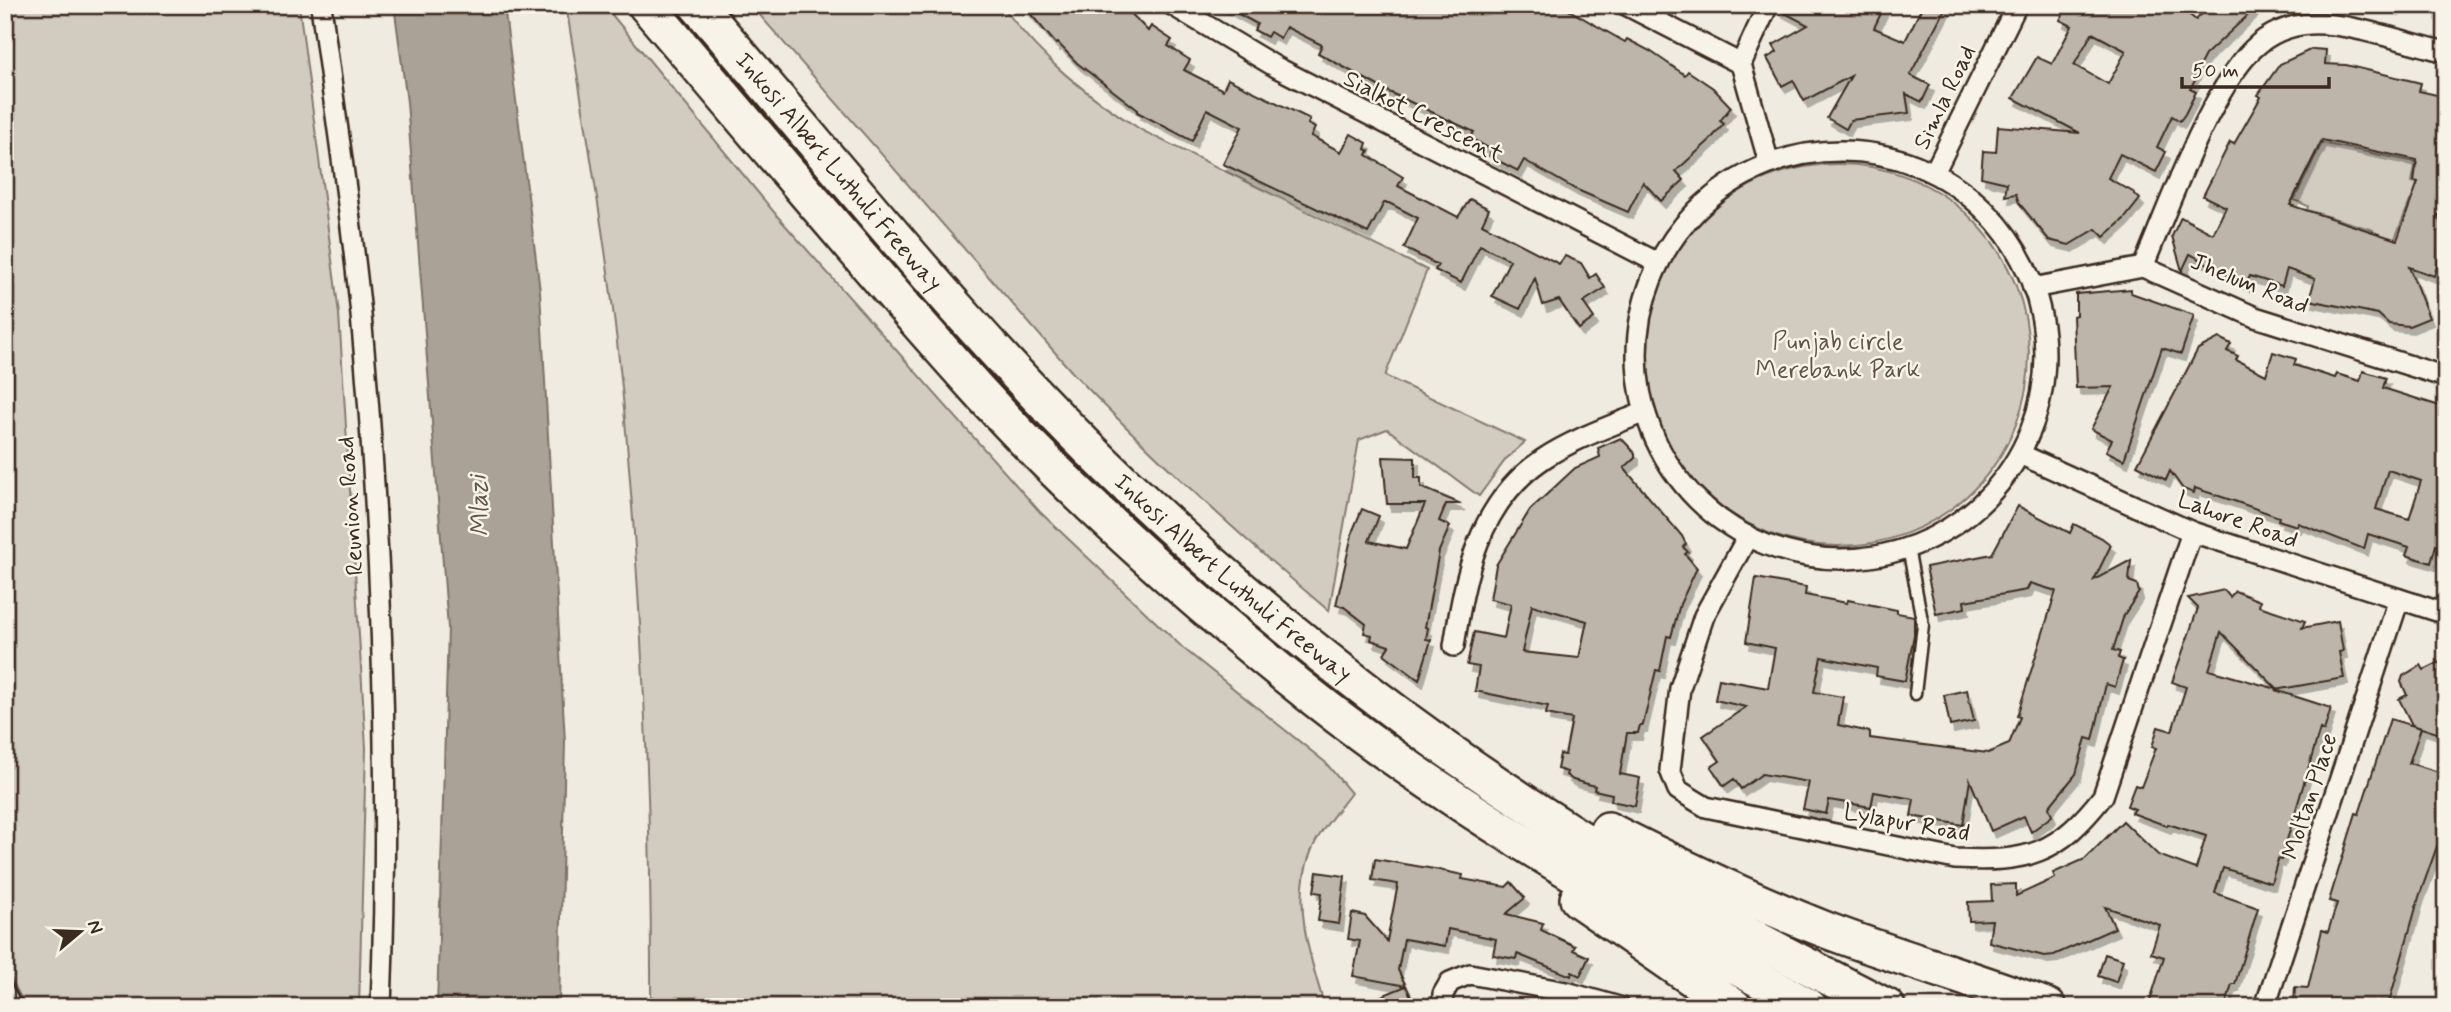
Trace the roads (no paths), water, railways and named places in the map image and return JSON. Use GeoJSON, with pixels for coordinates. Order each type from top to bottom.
{"type":"FeatureCollection","features":[{"type":"Feature","properties":{"kind":"highway","name":"Inkosi Albert Luthuli Freeway"},"geometry":{"type":"LineString","coordinates":[[646,5],[978,390],[1088,500],[1210,612],[1292,681],[1375,744],[1573,874],[1809,1007]]}},
{"type":"Feature","properties":{"kind":"highway","name":"Inkosi Albert Luthuli Freeway"},"geometry":{"type":"LineString","coordinates":[[697,5],[991,345],[1116,475],[1213,565],[1359,683],[1504,787],[1641,875],[1887,1007]]}},
{"type":"Feature","properties":{"kind":"highway"},"geometry":{"type":"LineString","coordinates":[[1375,744],[1517,856],[1651,952],[1734,1007]]}},
{"type":"Feature","properties":{"kind":"highway"},"geometry":{"type":"LineString","coordinates":[[1504,787],[1582,818],[1679,866],[1827,930],[1979,980],[2048,1007]]}},
{"type":"Feature","properties":{"kind":"street","name":"Reunion Road"},"geometry":{"type":"LineString","coordinates":[[321,5],[361,312],[374,476],[386,769],[382,1007]]}},
{"type":"Feature","properties":{"kind":"street","name":"Sialkot Crescent"},"geometry":{"type":"LineString","coordinates":[[1172,5],[1276,67],[1658,263]]}},
{"type":"Feature","properties":{"kind":"street"},"geometry":{"type":"LineString","coordinates":[[1626,5],[1741,64]]}},
{"type":"Feature","properties":{"kind":"street"},"geometry":{"type":"LineString","coordinates":[[1768,5],[1741,64],[1769,163]]}},
{"type":"Feature","properties":{"kind":"street","name":"Simla Road"},"geometry":{"type":"LineString","coordinates":[[1934,173],[2017,5]]}},
{"type":"Feature","properties":{"kind":"street"},"geometry":{"type":"LineString","coordinates":[[2033,288],[2143,267],[2211,115],[2244,58],[2269,35],[2298,25],[2322,24],[2446,52]]}},
{"type":"Feature","properties":{"kind":"street"},"geometry":{"type":"LineString","coordinates":[[1854,150],[1895,158],[1934,173],[1984,210],[2004,233],[2021,259],[2033,288],[2041,317],[2044,378],[2038,408],[2020,454],[1989,496],[1969,515],[1946,531],[1908,548],[1868,558],[1813,558],[1786,552],[1735,530],[1704,507],[1678,478],[1658,446],[1645,412],[1638,380],[1639,320],[1658,263],[1694,212],[1718,191],[1769,163],[1799,154],[1854,150]]}},
{"type":"Feature","properties":{"kind":"street","name":"Jhelum Road"},"geometry":{"type":"LineString","coordinates":[[2143,267],[2256,317],[2445,372]]}},
{"type":"Feature","properties":{"kind":"street"},"geometry":{"type":"LineString","coordinates":[[1454,646],[1467,572],[1478,540],[1505,492],[1545,458],[1645,412]]}},
{"type":"Feature","properties":{"kind":"street","name":"Lahore Road"},"geometry":{"type":"LineString","coordinates":[[2020,454],[2192,532],[2446,614]]}},
{"type":"Feature","properties":{"kind":"street","name":"Lylapur Road"},"geometry":{"type":"LineString","coordinates":[[1748,536],[1704,616],[1681,688],[1670,760],[1673,780],[1678,790],[1706,807],[1955,859],[1977,860],[2021,857],[2050,847],[2079,826],[2104,796],[2192,532]]}},
{"type":"Feature","properties":{"kind":"street","name":"Moltan Place"},"geometry":{"type":"LineString","coordinates":[[2266,1007],[2399,600]]}},
{"type":"Feature","properties":{"kind":"street"},"geometry":{"type":"LineString","coordinates":[[1442,1007],[1443,994],[1450,982],[1470,974],[1566,992],[1619,1007]]}},
{"type":"Feature","properties":{"kind":"lane"},"geometry":{"type":"LineString","coordinates":[[1908,548],[1923,625],[1915,694]]}},
{"type":"Feature","properties":{"kind":"lane"},"geometry":{"type":"LineString","coordinates":[[5,985],[17,1007]]}},
{"type":"Feature","properties":{"kind":"water","name":"Mlazi"},"geometry":{"type":"Polygon","coordinates":[[[394,5],[504,5],[540,291],[565,742],[559,1007],[437,1007],[448,628],[407,102],[394,5]]]}},
{"type":"Feature","properties":{"kind":"park label","name":"Punjab circle Merebank Park"},"geometry":{"type":"Point","coordinates":[1838,355]}}]}
